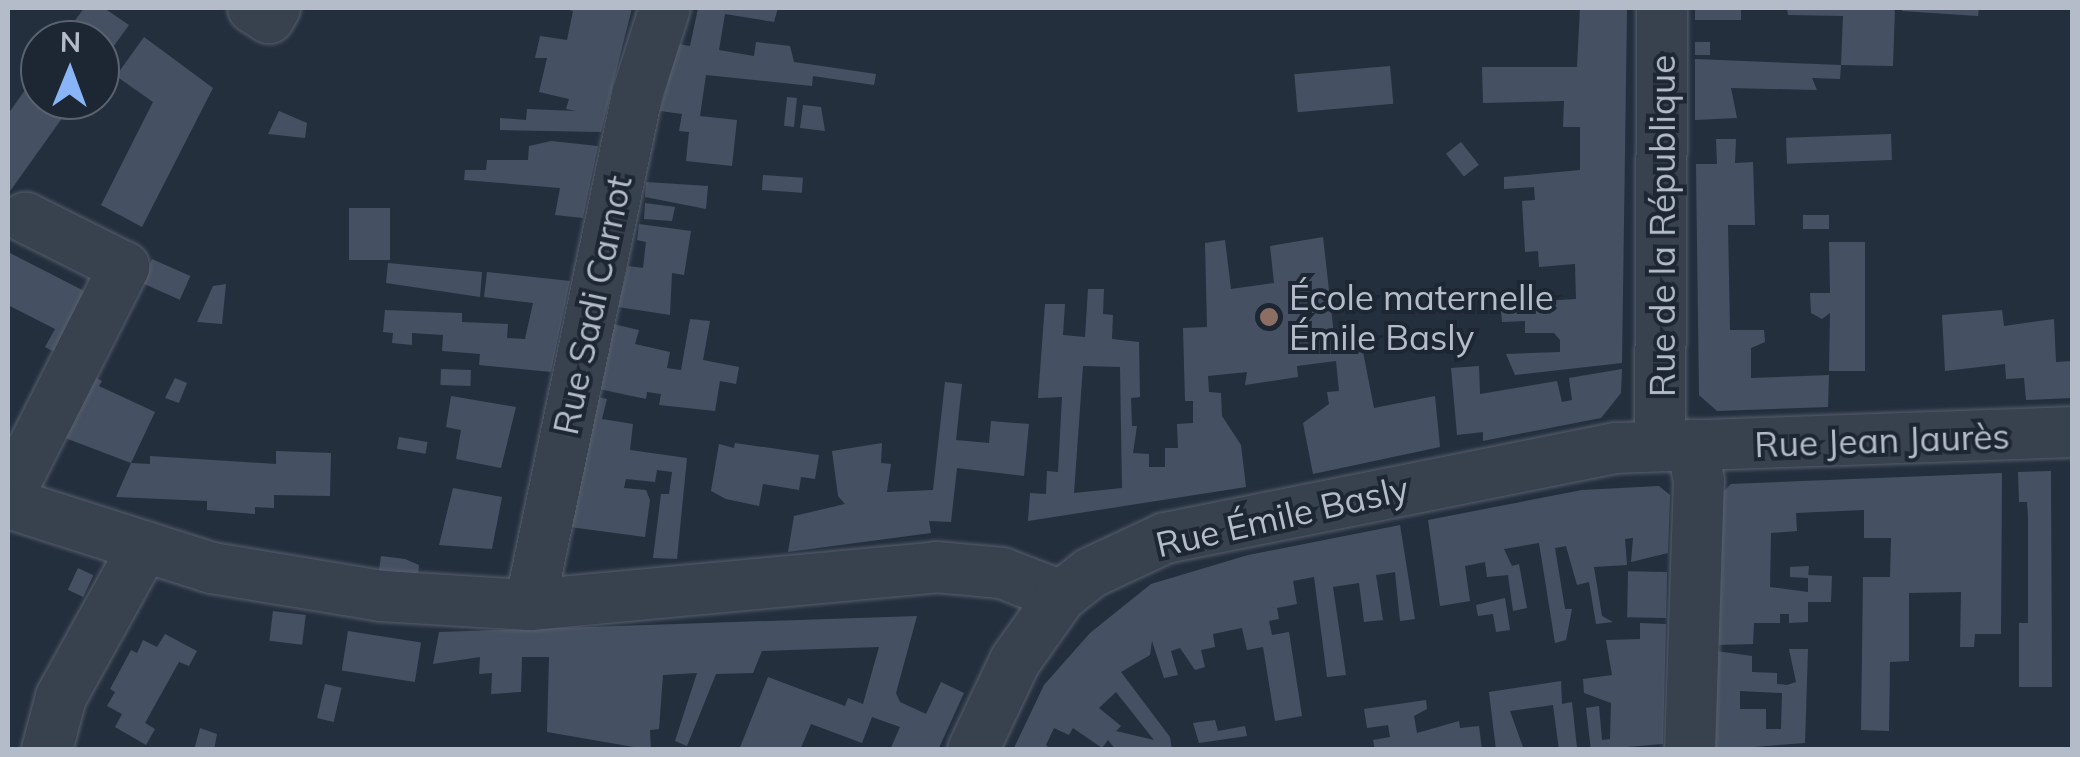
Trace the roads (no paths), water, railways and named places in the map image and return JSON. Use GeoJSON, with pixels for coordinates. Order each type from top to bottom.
{"type":"FeatureCollection","features":[{"type":"Feature","properties":{"kind":"street"},"geometry":{"type":"LineString","coordinates":[[253,8],[269,18],[276,8]]}},
{"type":"Feature","properties":{"kind":"street","name":"Rue Sadi Carnot"},"geometry":{"type":"LineString","coordinates":[[530,606],[637,95],[665,8]]}},
{"type":"Feature","properties":{"kind":"street","name":"Rue de la République"},"geometry":{"type":"LineString","coordinates":[[1662,8],[1665,374],[1676,445],[1699,481],[1690,750]]}},
{"type":"Feature","properties":{"kind":"street"},"geometry":{"type":"LineString","coordinates":[[26,218],[124,267],[8,500],[142,550],[294,584],[530,606],[936,567],[1002,573],[1061,596]]}},
{"type":"Feature","properties":{"kind":"street","name":"Rue Jean Jaurès"},"geometry":{"type":"LineString","coordinates":[[1676,445],[2072,432]]}},
{"type":"Feature","properties":{"kind":"street","name":"Rue Émile Basly"},"geometry":{"type":"LineString","coordinates":[[973,750],[1015,661],[1061,596],[1090,572],[1164,538],[1592,451],[1676,445]]}},
{"type":"Feature","properties":{"kind":"street"},"geometry":{"type":"LineString","coordinates":[[47,750],[62,696],[142,550]]}},
{"type":"Feature","properties":{"kind":"place","name":"École maternelle Émile Basly"},"geometry":{"type":"Point","coordinates":[1269,317]}}]}
